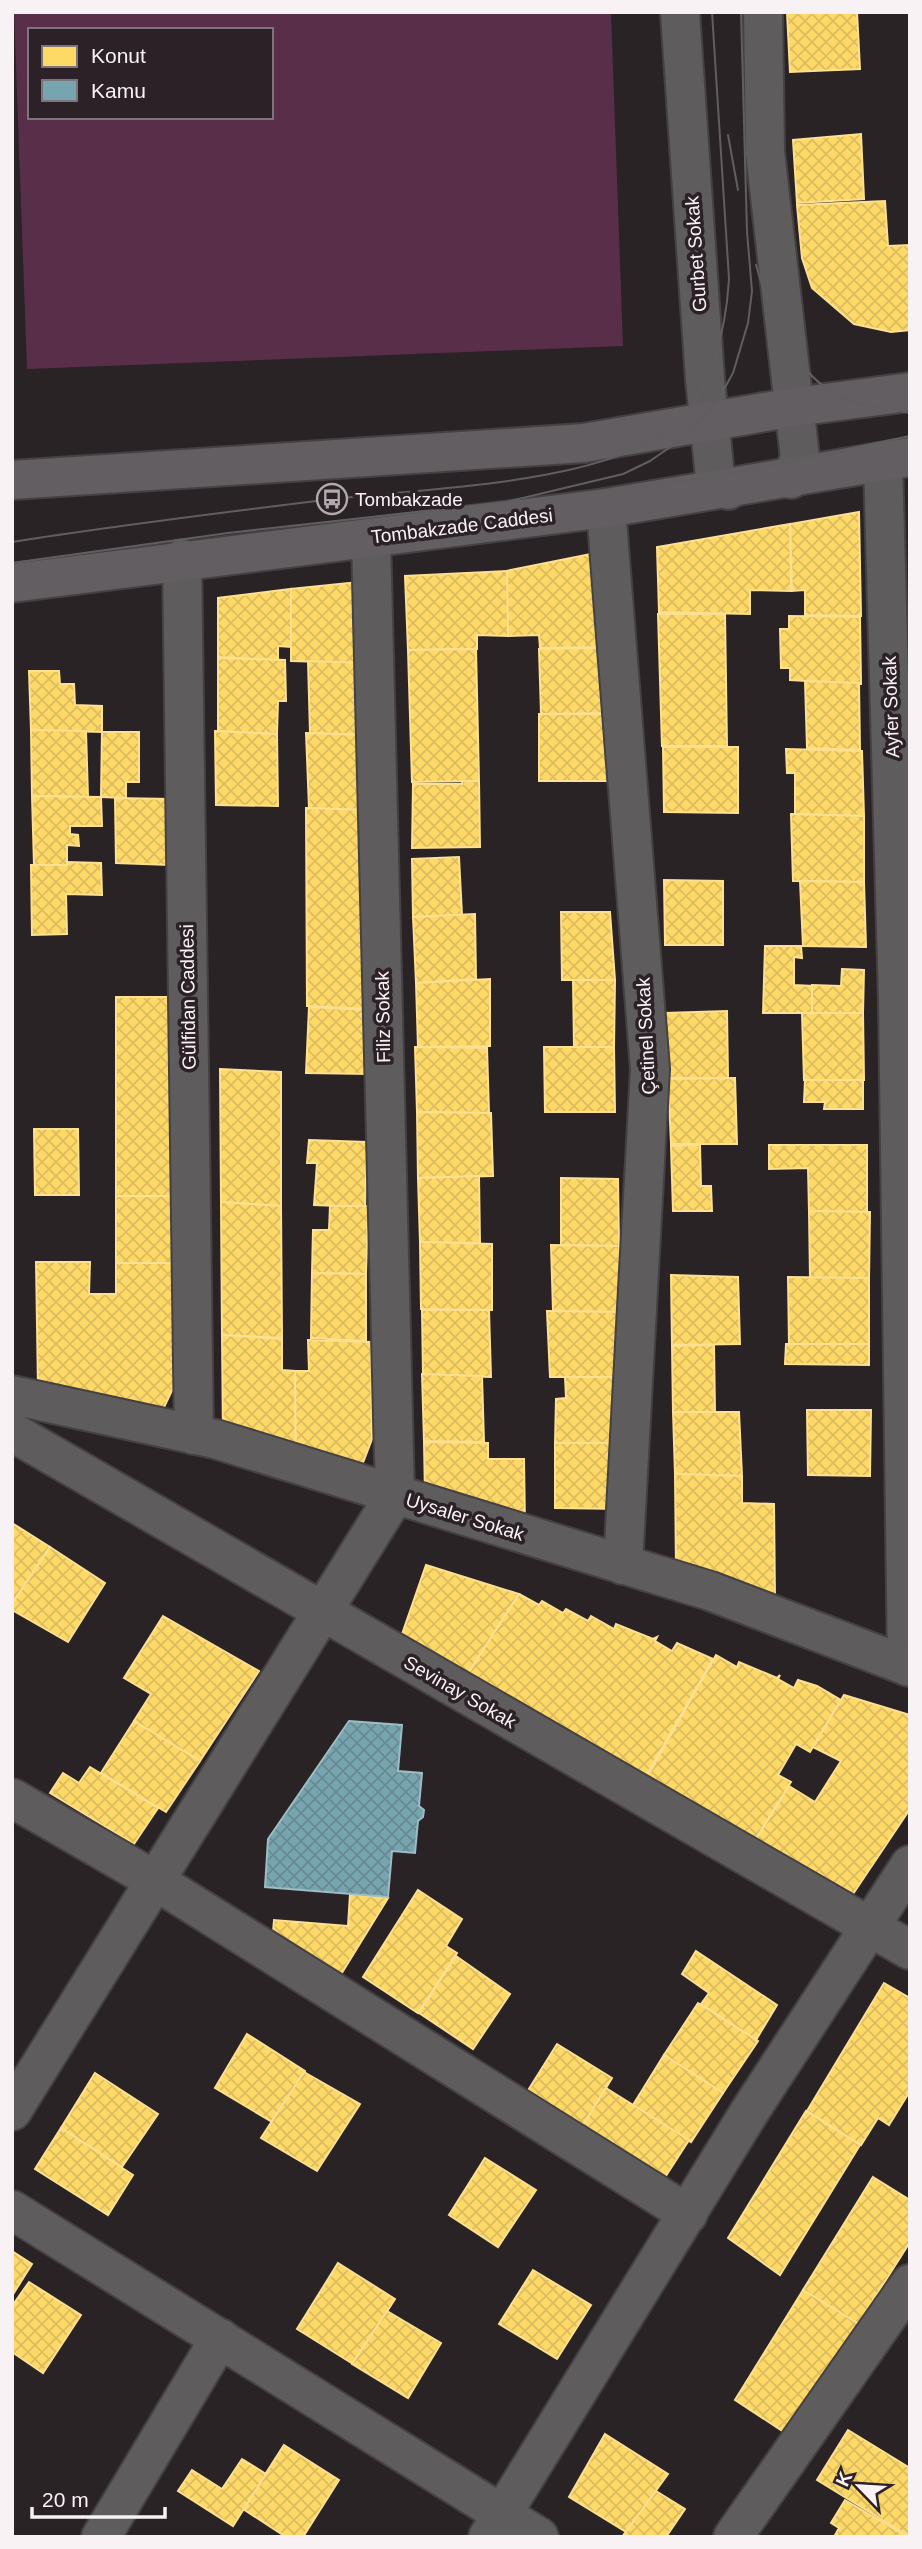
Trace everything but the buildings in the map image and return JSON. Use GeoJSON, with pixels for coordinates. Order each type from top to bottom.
{"type":"FeatureCollection","features":[{"type":"Feature","properties":{"kind":"main road"},"geometry":{"type":"LineString","coordinates":[[12,480],[584,443],[794,407],[910,392]]}},
{"type":"Feature","properties":{"kind":"main road","name":"Tombakzade Caddesi"},"geometry":{"type":"LineString","coordinates":[[12,583],[182,559],[606,508],[897,460]]}},
{"type":"Feature","properties":{"kind":"street","name":"Gurbet Sokak"},"geometry":{"type":"LineString","coordinates":[[680,12],[715,477],[728,490]]}},
{"type":"Feature","properties":{"kind":"street"},"geometry":{"type":"LineString","coordinates":[[763,12],[765,152],[800,458],[791,479]]}},
{"type":"Feature","properties":{"kind":"street","name":"Ayfer Sokak"},"geometry":{"type":"LineString","coordinates":[[897,460],[908,1667]]}},
{"type":"Feature","properties":{"kind":"street","name":"Çetinel Sokak"},"geometry":{"type":"LineString","coordinates":[[606,508],[650,1069],[624,1565]]}},
{"type":"Feature","properties":{"kind":"street","name":"Filiz Sokak"},"geometry":{"type":"LineString","coordinates":[[371,538],[395,1495]]}},
{"type":"Feature","properties":{"kind":"street","name":"Gülfidan Caddesi"},"geometry":{"type":"LineString","coordinates":[[182,559],[194,1435]]}},
{"type":"Feature","properties":{"kind":"street","name":"Uysaler Sokak"},"geometry":{"type":"LineString","coordinates":[[12,1395],[194,1435],[395,1495],[710,1591],[908,1667]]}},
{"type":"Feature","properties":{"kind":"street","name":"Sevinay Sokak"},"geometry":{"type":"LineString","coordinates":[[12,1432],[910,1950]]}},
{"type":"Feature","properties":{"kind":"street"},"geometry":{"type":"LineString","coordinates":[[12,2111],[395,1495]]}},
{"type":"Feature","properties":{"kind":"street"},"geometry":{"type":"LineString","coordinates":[[12,1798],[154,1880],[688,2214]]}},
{"type":"Feature","properties":{"kind":"street"},"geometry":{"type":"LineString","coordinates":[[495,2526],[750,2111],[910,1865]]}},
{"type":"Feature","properties":{"kind":"street"},"geometry":{"type":"LineString","coordinates":[[12,2210],[220,2338],[495,2526],[538,2537]]}},
{"type":"Feature","properties":{"kind":"street"},"geometry":{"type":"LineString","coordinates":[[733,2537],[910,2284]]}},
{"type":"Feature","properties":{"kind":"street"},"geometry":{"type":"LineString","coordinates":[[101,2537],[220,2338]]}},
{"type":"Feature","properties":{"kind":"shaded area"},"geometry":{"type":"Polygon","coordinates":[[[14,12],[611,12],[623,346],[27,369],[14,12]]]}},
{"type":"Feature","properties":{"kind":"tram line"},"geometry":{"type":"LineString","coordinates":[[12,542],[213,514],[461,487],[557,473],[601,462],[640,447],[671,428],[697,398],[707,379],[720,339],[729,279],[712,12]]}},
{"type":"Feature","properties":{"kind":"tram line"},"geometry":{"type":"LineString","coordinates":[[12,563],[228,533],[506,502],[623,474],[650,461],[685,437],[718,400],[733,373],[748,323],[752,291],[747,232],[741,12]]}},
{"type":"Feature","properties":{"kind":"tram line"},"geometry":{"type":"LineString","coordinates":[[728,135],[738,190]]}},
{"type":"Feature","properties":{"kind":"tram line"},"geometry":{"type":"LineString","coordinates":[[756,265],[778,326],[788,345],[815,379],[832,392],[852,401],[910,413]]}},
{"type":"Feature","properties":{"kind":"tram line"},"geometry":{"type":"LineString","coordinates":[[576,494],[715,477],[910,436]]}},
{"type":"Feature","properties":{"kind":"place","name":"Tombakzade"},"geometry":{"type":"Point","coordinates":[332,499]}}]}
